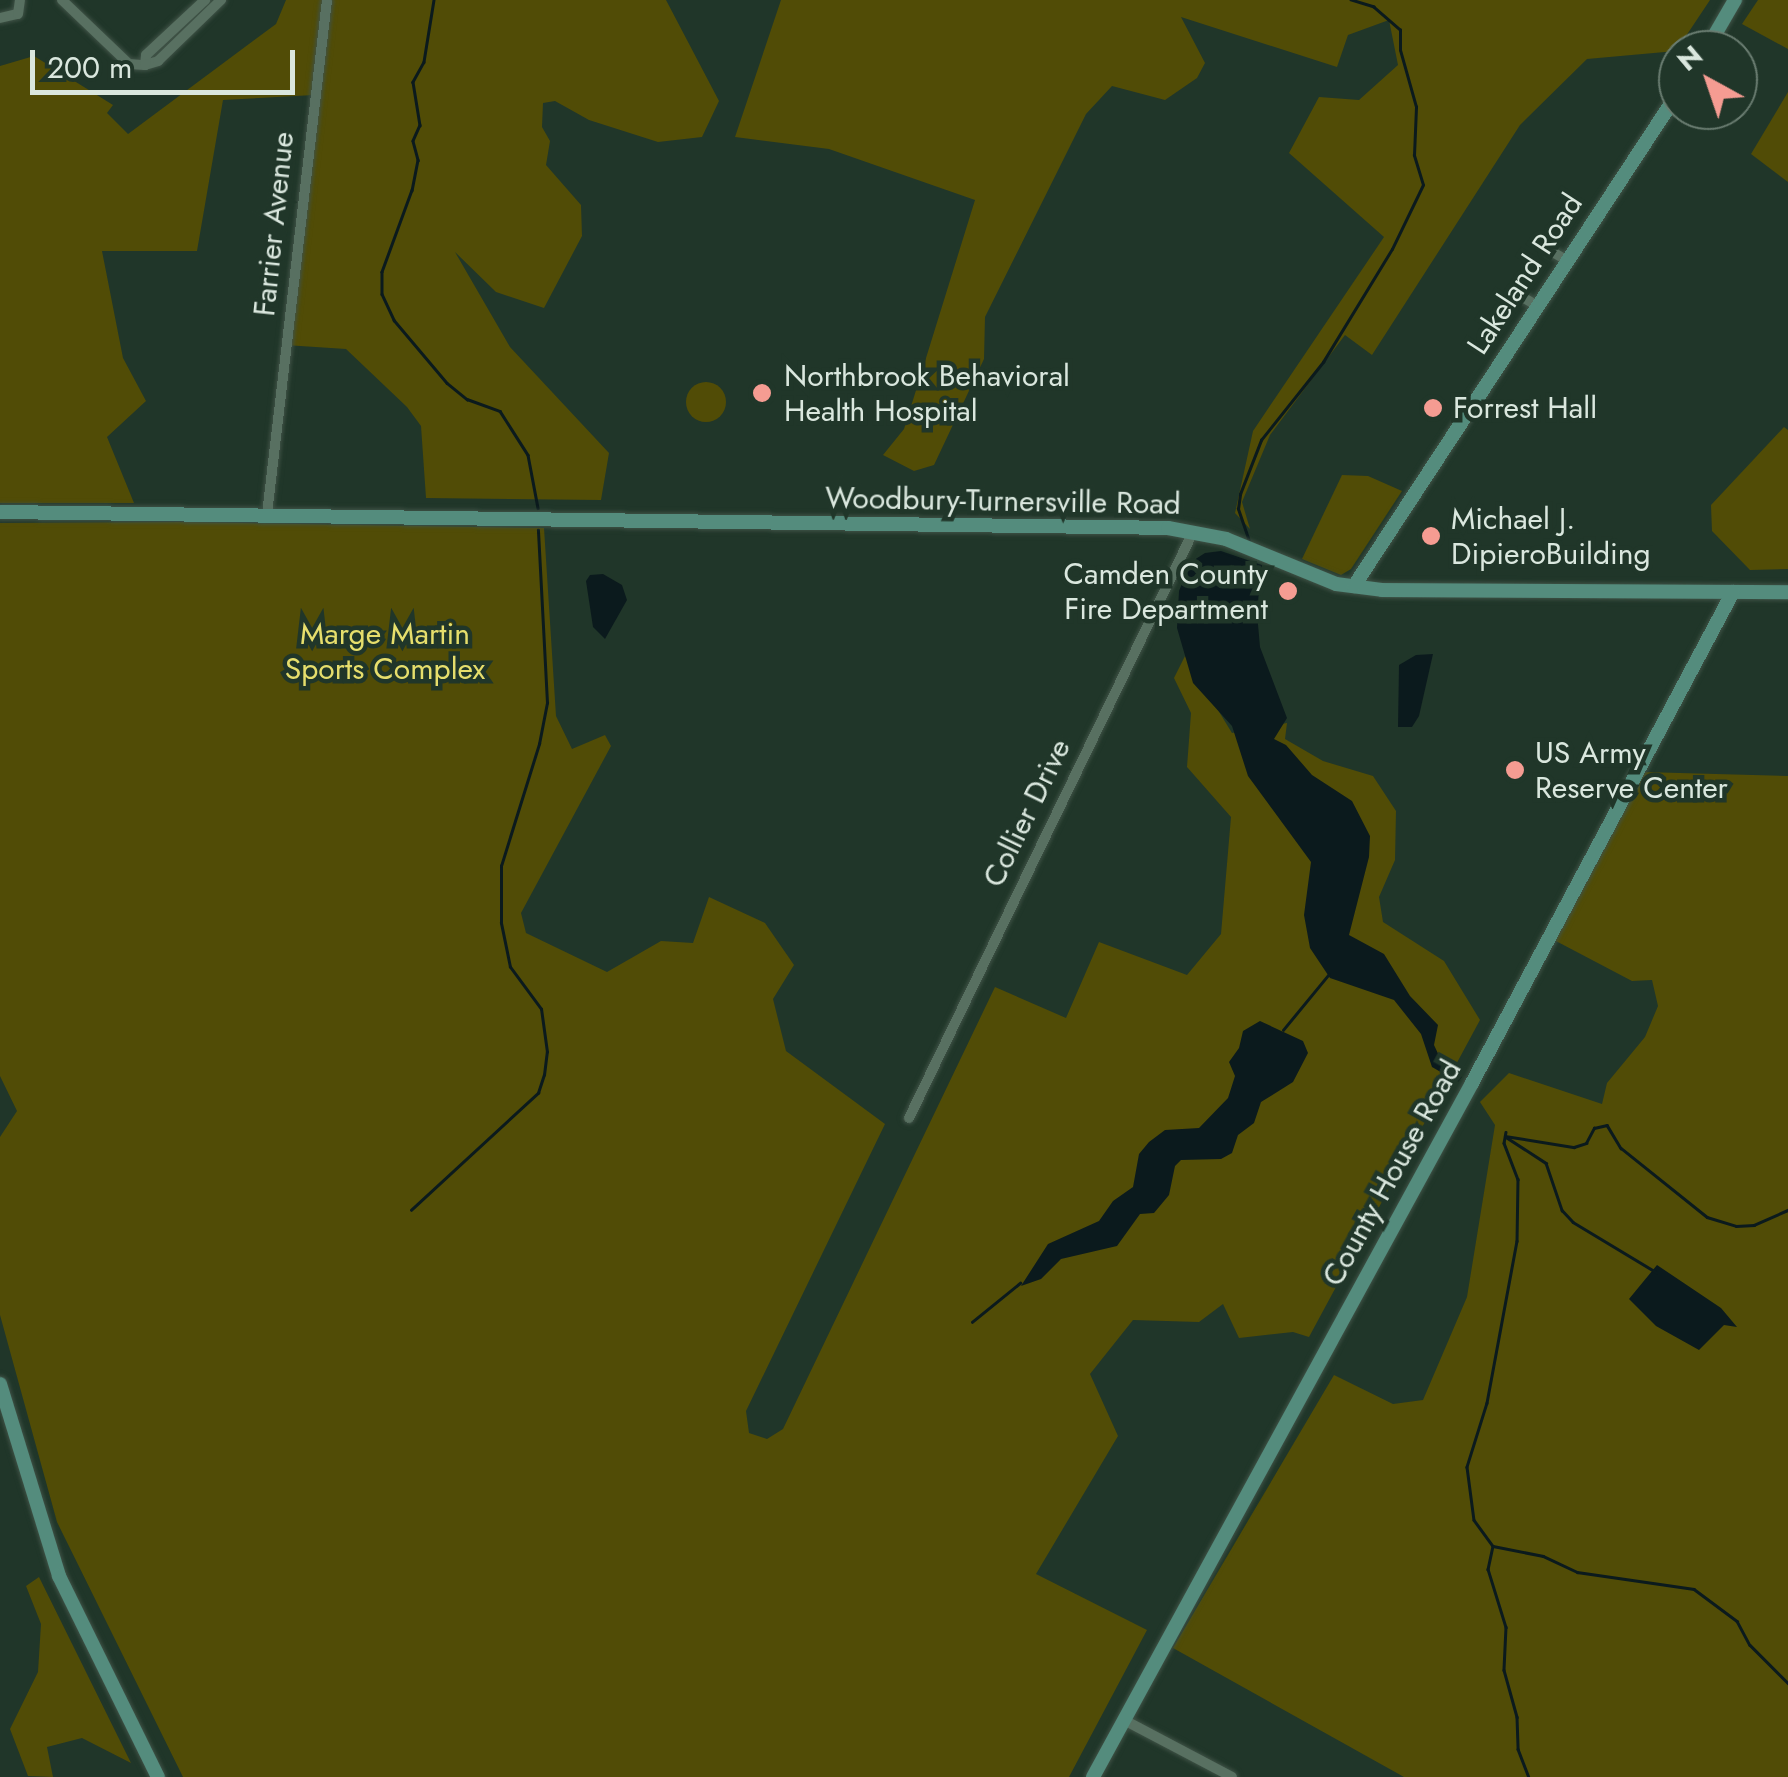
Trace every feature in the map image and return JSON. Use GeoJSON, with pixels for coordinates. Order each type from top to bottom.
{"type":"FeatureCollection","features":[{"type":"Feature","properties":{"kind":"street"},"geometry":{"type":"LineString","coordinates":[[0,18],[18,14],[20,0]]}},
{"type":"Feature","properties":{"kind":"street"},"geometry":{"type":"LineString","coordinates":[[62,0],[128,64],[145,65],[158,61],[221,0]]}},
{"type":"Feature","properties":{"kind":"street"},"geometry":{"type":"LineString","coordinates":[[145,65],[146,55],[204,0]]}},
{"type":"Feature","properties":{"kind":"street","name":"Farrier Avenue"},"geometry":{"type":"LineString","coordinates":[[268,514],[327,0]]}},
{"type":"Feature","properties":{"kind":"street"},"geometry":{"type":"LineString","coordinates":[[1718,30],[1735,0]]}},
{"type":"Feature","properties":{"kind":"street","name":"Lakeland Road"},"geometry":{"type":"LineString","coordinates":[[1354,586],[1658,123]]}},
{"type":"Feature","properties":{"kind":"street"},"geometry":{"type":"LineString","coordinates":[[1549,250],[1566,260]]}},
{"type":"Feature","properties":{"kind":"street"},"geometry":{"type":"LineString","coordinates":[[1519,295],[1537,306]]}},
{"type":"Feature","properties":{"kind":"street"},"geometry":{"type":"LineString","coordinates":[[0,512],[268,514]]}},
{"type":"Feature","properties":{"kind":"street","name":"Woodbury-Turnersville Road"},"geometry":{"type":"LineString","coordinates":[[268,514],[1138,527],[1212,535],[1354,586],[1382,590],[1788,592]]}},
{"type":"Feature","properties":{"kind":"street","name":"Collier Drive"},"geometry":{"type":"LineString","coordinates":[[910,1118],[1192,532]]}},
{"type":"Feature","properties":{"kind":"street","name":"County House Road"},"geometry":{"type":"LineString","coordinates":[[1093,1777],[1464,1099],[1733,592]]}},
{"type":"Feature","properties":{"kind":"street"},"geometry":{"type":"LineString","coordinates":[[0,1384],[59,1576],[158,1777]]}},
{"type":"Feature","properties":{"kind":"street"},"geometry":{"type":"LineString","coordinates":[[1124,1720],[1232,1777]]}},
{"type":"Feature","properties":{"kind":"green space"},"geometry":{"type":"Polygon","coordinates":[[[286,0],[666,0],[719,101],[702,137],[658,142],[589,120],[555,101],[543,103],[542,127],[550,141],[546,165],[581,205],[582,236],[544,308],[496,292],[455,252],[510,347],[609,453],[601,500],[426,498],[421,426],[407,407],[346,349],[285,345],[314,95],[223,100],[197,251],[102,251],[123,358],[146,401],[107,437],[134,503],[0,503],[0,66],[34,56],[113,105],[107,113],[128,134],[276,24],[286,0]]]}},
{"type":"Feature","properties":{"kind":"green space"},"geometry":{"type":"Polygon","coordinates":[[[781,0],[1710,0],[1690,30],[1658,30],[1658,53],[1587,59],[1520,125],[1372,355],[1345,335],[1270,435],[1242,502],[1250,529],[1235,513],[1253,431],[1384,237],[1289,153],[1319,97],[1359,100],[1398,65],[1389,20],[1348,35],[1337,67],[1181,17],[1205,63],[1197,78],[1165,100],[1112,86],[1086,114],[985,317],[984,359],[934,465],[914,471],[883,455],[904,429],[975,200],[829,149],[735,137],[781,0]]]}},
{"type":"Feature","properties":{"kind":"green space"},"geometry":{"type":"Polygon","coordinates":[[[1758,0],[1788,0],[1788,49],[1758,30],[1742,24],[1758,0]]]}},
{"type":"Feature","properties":{"kind":"green space"},"geometry":{"type":"Polygon","coordinates":[[[1788,92],[1788,182],[1751,154],[1788,92]]]}},
{"type":"Feature","properties":{"kind":"green space"},"geometry":{"type":"Polygon","coordinates":[[[706,382],[720,388],[726,402],[720,416],[706,422],[692,416],[686,402],[692,388],[706,382]]]}},
{"type":"Feature","properties":{"kind":"green space"},"geometry":{"type":"Polygon","coordinates":[[[1784,427],[1788,430],[1788,569],[1750,570],[1712,531],[1711,505],[1784,427]]]}},
{"type":"Feature","properties":{"kind":"green space"},"geometry":{"type":"Polygon","coordinates":[[[1342,475],[1368,476],[1402,491],[1351,569],[1341,575],[1302,559],[1342,475]]]}},
{"type":"Feature","properties":{"kind":"green space","name":"Marge Martin Sports Complex"},"geometry":{"type":"Polygon","coordinates":[[[0,523],[544,528],[556,716],[572,749],[605,735],[611,746],[521,913],[526,933],[607,972],[661,941],[693,943],[709,897],[765,923],[794,965],[773,999],[786,1051],[885,1124],[746,1411],[749,1433],[767,1439],[783,1429],[995,987],[1066,1018],[1099,942],[1187,975],[1221,934],[1231,817],[1187,767],[1191,713],[1174,678],[1185,656],[1232,733],[1287,723],[1285,739],[1323,761],[1373,776],[1396,811],[1395,860],[1379,897],[1383,922],[1444,961],[1480,1020],[1309,1337],[1293,1332],[1239,1338],[1223,1304],[1199,1322],[1133,1320],[1090,1374],[1118,1436],[1036,1574],[1147,1630],[1069,1777],[183,1777],[57,1522],[0,1315],[0,1137],[17,1111],[0,1076],[0,523]]]}},
{"type":"Feature","properties":{"kind":"green space"},"geometry":{"type":"Polygon","coordinates":[[[1643,772],[1788,776],[1788,1777],[1404,1777],[1173,1648],[1334,1375],[1393,1404],[1423,1400],[1467,1297],[1495,1125],[1480,1102],[1509,1073],[1602,1104],[1607,1083],[1645,1037],[1658,1006],[1652,980],[1632,981],[1554,940],[1643,772]]]}},
{"type":"Feature","properties":{"kind":"green space"},"geometry":{"type":"Polygon","coordinates":[[[39,1577],[131,1763],[82,1738],[47,1747],[53,1777],[28,1776],[10,1729],[38,1672],[41,1624],[26,1586],[39,1577]]]}},
{"type":"Feature","properties":{"kind":"shaded area"},"geometry":{"type":"Polygon","coordinates":[[[1221,551],[1262,565],[1257,613],[1260,647],[1287,718],[1274,739],[1286,745],[1312,775],[1352,801],[1370,836],[1369,857],[1349,935],[1384,954],[1410,996],[1438,1025],[1434,1045],[1441,1060],[1462,1077],[1458,1082],[1432,1067],[1421,1034],[1394,1000],[1330,978],[1310,948],[1304,915],[1311,862],[1248,776],[1232,726],[1193,683],[1177,628],[1179,591],[1191,562],[1205,553],[1221,551]]]}},
{"type":"Feature","properties":{"kind":"shaded area"},"geometry":{"type":"Polygon","coordinates":[[[603,574],[622,585],[627,600],[605,639],[593,627],[586,581],[590,575],[603,574]]]}},
{"type":"Feature","properties":{"kind":"shaded area"},"geometry":{"type":"Polygon","coordinates":[[[1433,654],[1419,716],[1412,727],[1398,727],[1399,665],[1416,655],[1433,654]]]}},
{"type":"Feature","properties":{"kind":"shaded area"},"geometry":{"type":"Polygon","coordinates":[[[1260,1021],[1303,1041],[1308,1053],[1293,1082],[1261,1102],[1254,1123],[1238,1135],[1232,1153],[1221,1159],[1181,1160],[1175,1166],[1169,1195],[1154,1213],[1140,1214],[1117,1246],[1061,1259],[1041,1279],[1021,1286],[1048,1244],[1099,1221],[1113,1201],[1133,1187],[1139,1154],[1149,1142],[1165,1130],[1199,1128],[1228,1098],[1235,1076],[1229,1062],[1239,1048],[1243,1031],[1260,1021]]]}},
{"type":"Feature","properties":{"kind":"shaded area"},"geometry":{"type":"Polygon","coordinates":[[[1657,1265],[1721,1308],[1737,1327],[1724,1325],[1699,1350],[1656,1326],[1629,1299],[1657,1265]]]}},
{"type":"Feature","properties":{"kind":"waterway"},"geometry":{"type":"LineString","coordinates":[[434,0],[424,62],[413,82],[420,125],[413,141],[418,160],[412,190],[382,272],[382,294],[394,320],[447,383],[467,399],[500,411],[528,455],[538,508]]}},
{"type":"Feature","properties":{"kind":"waterway"},"geometry":{"type":"LineString","coordinates":[[1249,541],[1238,509],[1261,440],[1323,362],[1392,249],[1423,185],[1414,155],[1416,107],[1400,50],[1400,30],[1374,7],[1351,0]]}},
{"type":"Feature","properties":{"kind":"waterway"},"geometry":{"type":"LineString","coordinates":[[411,1210],[538,1093],[544,1075],[547,1052],[541,1009],[510,967],[501,923],[501,866],[539,744],[547,703],[538,530]]}},
{"type":"Feature","properties":{"kind":"waterway"},"geometry":{"type":"LineString","coordinates":[[1283,1030],[1329,974]]}},
{"type":"Feature","properties":{"kind":"waterway"},"geometry":{"type":"LineString","coordinates":[[1505,1136],[1574,1147],[1586,1143],[1594,1128],[1607,1125],[1621,1148],[1707,1217],[1736,1226],[1754,1225],[1788,1210]]}},
{"type":"Feature","properties":{"kind":"waterway"},"geometry":{"type":"LineString","coordinates":[[1506,1132],[1504,1143],[1518,1179],[1517,1241],[1487,1403],[1467,1467],[1474,1520],[1493,1546],[1488,1569],[1506,1627],[1504,1670],[1517,1717],[1518,1749],[1529,1777]]}},
{"type":"Feature","properties":{"kind":"waterway"},"geometry":{"type":"LineString","coordinates":[[1506,1137],[1546,1163],[1562,1210],[1573,1222],[1656,1272]]}},
{"type":"Feature","properties":{"kind":"waterway"},"geometry":{"type":"LineString","coordinates":[[972,1322],[1020,1283]]}},
{"type":"Feature","properties":{"kind":"waterway"},"geometry":{"type":"LineString","coordinates":[[1493,1546],[1543,1556],[1577,1572],[1694,1589],[1737,1621],[1750,1645],[1788,1683]]}},
{"type":"Feature","properties":{"kind":"place","name":"Northbrook Behavioral Health Hospital"},"geometry":{"type":"Point","coordinates":[762,393]}},
{"type":"Feature","properties":{"kind":"place","name":"Forrest Hall"},"geometry":{"type":"Point","coordinates":[1433,408]}},
{"type":"Feature","properties":{"kind":"place","name":"Michael J. DipieroBuilding"},"geometry":{"type":"Point","coordinates":[1431,536]}},
{"type":"Feature","properties":{"kind":"place","name":"Camden County Fire Department"},"geometry":{"type":"Point","coordinates":[1288,591]}},
{"type":"Feature","properties":{"kind":"place","name":"US Army Reserve Center"},"geometry":{"type":"Point","coordinates":[1515,770]}}]}
